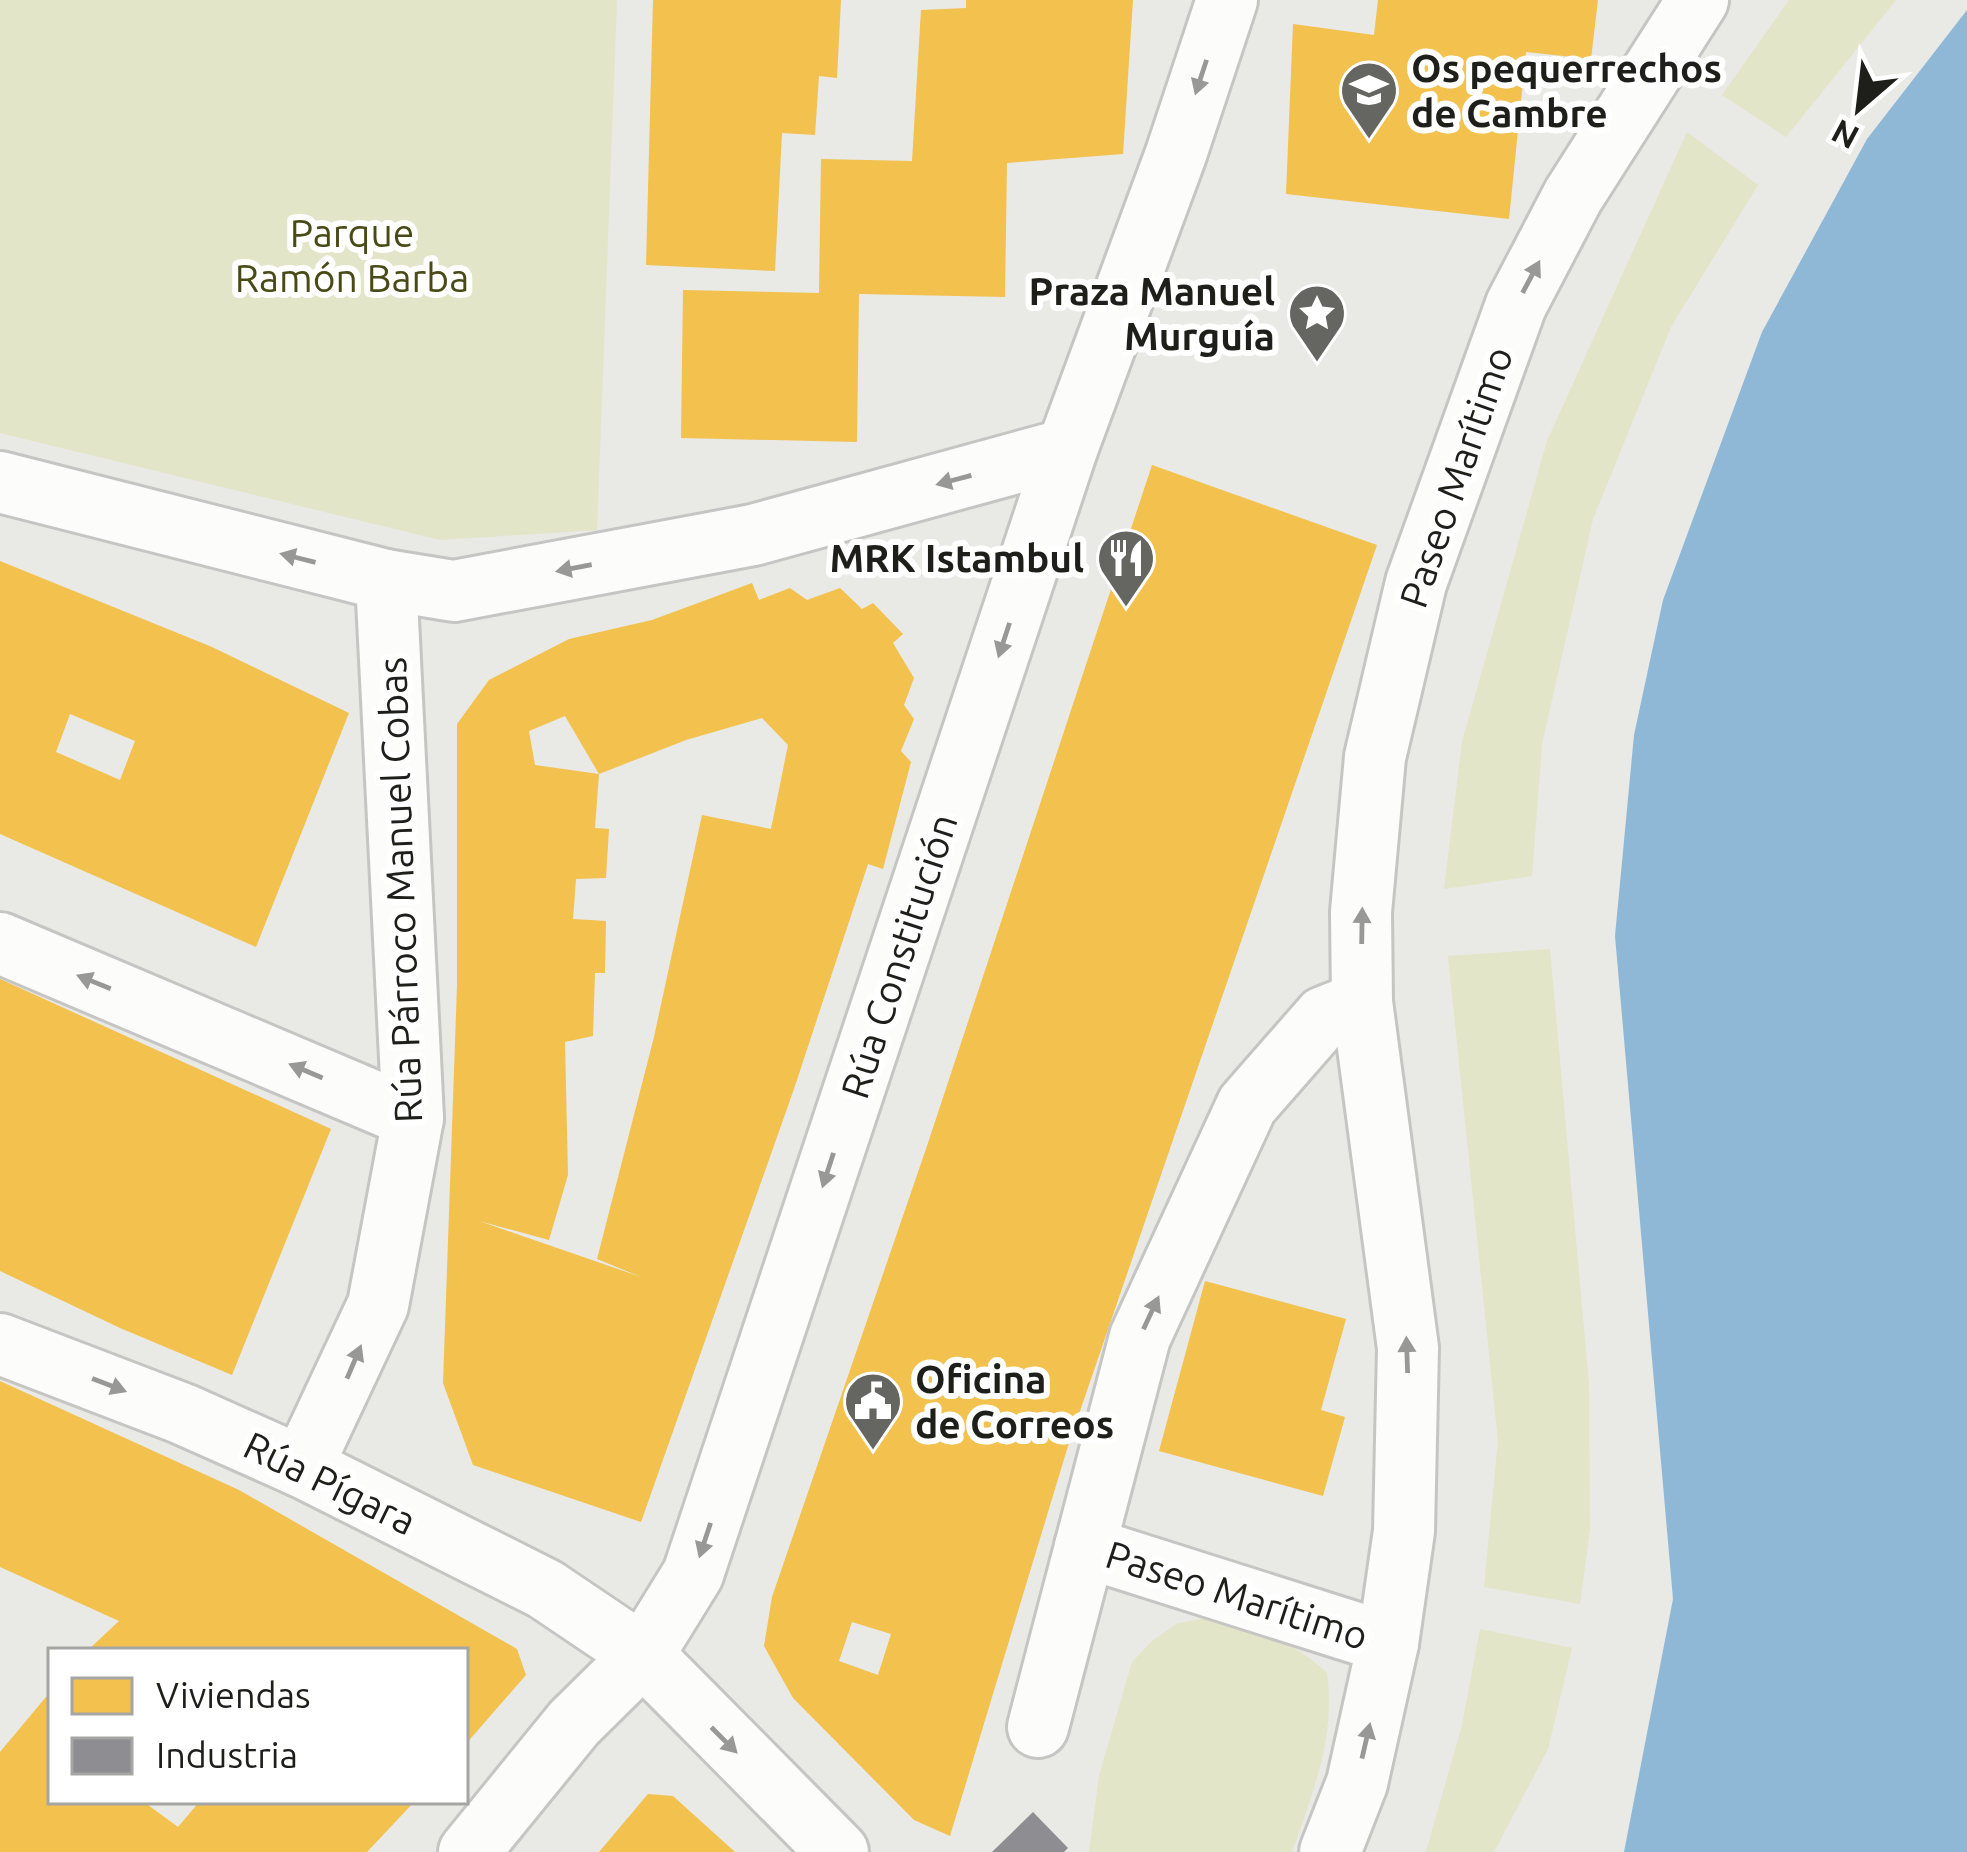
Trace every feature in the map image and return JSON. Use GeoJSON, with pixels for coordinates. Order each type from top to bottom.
{"type":"FeatureCollection","features":[{"type":"Feature","properties":{"kind":"street","name":"Rúa Constitución"},"geometry":{"type":"LineString","coordinates":[[469,1852],[574,1723],[643,1655],[693,1574],[1067,449],[1176,154],[1227,0]]}},
{"type":"Feature","properties":{"kind":"street","name":"Paseo Marítimo"},"geometry":{"type":"LineString","coordinates":[[1330,1852],[1357,1783],[1388,1643],[1405,1531],[1408,1348],[1361,1002],[1361,912],[1375,757],[1416,583],[1516,305],[1573,196],[1697,0]]}},
{"type":"Feature","properties":{"kind":"street"},"geometry":{"type":"LineString","coordinates":[[0,482],[386,580],[454,591],[753,535],[1067,449]]}},
{"type":"Feature","properties":{"kind":"street","name":"Rúa Párroco Manuel Cobas"},"geometry":{"type":"LineString","coordinates":[[302,1467],[378,1305],[413,1118],[386,580]]}},
{"type":"Feature","properties":{"kind":"street"},"geometry":{"type":"LineString","coordinates":[[0,943],[413,1118]]}},
{"type":"Feature","properties":{"kind":"street","name":"Paseo Marítimo"},"geometry":{"type":"LineString","coordinates":[[1038,1727],[1140,1336],[1247,1105],[1324,1017],[1361,1002]]}},
{"type":"Feature","properties":{"kind":"street","name":"Rúa Pígara"},"geometry":{"type":"LineString","coordinates":[[0,1344],[183,1414],[302,1467],[545,1589],[643,1655],[838,1852]]}},
{"type":"Feature","properties":{"kind":"street","name":"Paseo Marítimo"},"geometry":{"type":"LineString","coordinates":[[1085,1547],[1388,1643]]}},
{"type":"Feature","properties":{"kind":"green space","name":"Parque Ramón Barba"},"geometry":{"type":"Polygon","coordinates":[[[0,0],[617,0],[597,530],[440,540],[0,433],[0,0]]]}},
{"type":"Feature","properties":{"kind":"green space"},"geometry":{"type":"Polygon","coordinates":[[[1789,0],[1896,0],[1786,137],[1722,95],[1789,0]]]}},
{"type":"Feature","properties":{"kind":"green space"},"geometry":{"type":"Polygon","coordinates":[[[1687,132],[1758,185],[1671,327],[1593,519],[1542,744],[1532,876],[1444,889],[1462,742],[1547,441],[1687,132]]]}},
{"type":"Feature","properties":{"kind":"green space"},"geometry":{"type":"Polygon","coordinates":[[[1550,949],[1589,1385],[1590,1529],[1580,1604],[1484,1587],[1498,1441],[1448,956],[1550,949]]]}},
{"type":"Feature","properties":{"kind":"green space"},"geometry":{"type":"Polygon","coordinates":[[[1215,1617],[1289,1646],[1327,1673],[1325,1742],[1292,1852],[1089,1852],[1099,1776],[1132,1662],[1178,1623],[1215,1617]]]}},
{"type":"Feature","properties":{"kind":"green space"},"geometry":{"type":"Polygon","coordinates":[[[1480,1629],[1572,1648],[1548,1749],[1494,1852],[1426,1852],[1462,1725],[1480,1629]]]}},
{"type":"Feature","properties":{"kind":"water"},"geometry":{"type":"Polygon","coordinates":[[[1967,10],[1967,1852],[1624,1852],[1673,1599],[1615,936],[1634,735],[1663,600],[1762,332],[1867,139],[1967,10]]]}},
{"type":"Feature","properties":{"kind":"building: Viviendas"},"geometry":{"type":"Polygon","coordinates":[[[653,0],[841,0],[837,78],[819,76],[815,135],[782,133],[775,271],[646,265],[653,0]]]}},
{"type":"Feature","properties":{"kind":"building: Viviendas"},"geometry":{"type":"Polygon","coordinates":[[[966,0],[1133,0],[1123,154],[1007,163],[1005,297],[859,294],[857,442],[681,438],[683,290],[819,293],[821,159],[912,161],[921,10],[966,8],[966,0]]]}},
{"type":"Feature","properties":{"kind":"building: Viviendas"},"geometry":{"type":"Polygon","coordinates":[[[1378,0],[1598,0],[1591,59],[1526,52],[1509,219],[1286,194],[1293,24],[1374,35],[1378,0]]]}},
{"type":"Feature","properties":{"kind":"building: Viviendas"},"geometry":{"type":"Polygon","coordinates":[[[1152,465],[1377,545],[1068,1446],[950,1836],[914,1820],[793,1698],[764,1646],[772,1597],[1152,465]],[[852,1622],[839,1661],[878,1675],[891,1634],[852,1622]]]}},
{"type":"Feature","properties":{"kind":"building: Viviendas"},"geometry":{"type":"Polygon","coordinates":[[[0,561],[212,647],[349,713],[256,947],[0,834],[0,561]],[[70,714],[56,752],[120,780],[135,741],[70,714]]]}},
{"type":"Feature","properties":{"kind":"building: Viviendas"},"geometry":{"type":"Polygon","coordinates":[[[752,583],[759,600],[790,588],[807,600],[840,588],[862,609],[873,603],[903,634],[893,643],[914,678],[904,705],[914,719],[901,751],[911,762],[883,869],[868,864],[641,1522],[473,1465],[443,1383],[457,986],[457,724],[489,680],[569,639],[652,620],[752,583]],[[565,716],[529,731],[535,765],[599,774],[565,716]],[[762,718],[686,740],[599,774],[595,828],[609,829],[606,878],[576,879],[573,919],[606,921],[605,973],[595,973],[593,1036],[565,1042],[568,1175],[549,1240],[479,1221],[641,1277],[597,1259],[654,1037],[702,815],[771,829],[788,745],[762,718]]]}},
{"type":"Feature","properties":{"kind":"building: Viviendas"},"geometry":{"type":"Polygon","coordinates":[[[0,979],[331,1129],[232,1375],[0,1271],[0,979]]]}},
{"type":"Feature","properties":{"kind":"building: Viviendas"},"geometry":{"type":"Polygon","coordinates":[[[1205,1281],[1346,1319],[1321,1410],[1345,1417],[1323,1496],[1159,1451],[1205,1281]]]}},
{"type":"Feature","properties":{"kind":"building: Viviendas"},"geometry":{"type":"Polygon","coordinates":[[[0,1381],[239,1490],[517,1649],[526,1675],[468,1742],[468,1648],[90,1648],[119,1621],[0,1567],[0,1381]]]}},
{"type":"Feature","properties":{"kind":"building: Viviendas"},"geometry":{"type":"Polygon","coordinates":[[[48,1695],[48,1804],[149,1804],[178,1827],[197,1804],[412,1804],[367,1852],[0,1852],[0,1752],[48,1695]]]}},
{"type":"Feature","properties":{"kind":"building: Viviendas"},"geometry":{"type":"Polygon","coordinates":[[[648,1794],[673,1796],[735,1852],[599,1852],[648,1794]]]}},
{"type":"Feature","properties":{"kind":"building: Industria"},"geometry":{"type":"Polygon","coordinates":[[[1033,1812],[1068,1848],[1064,1852],[992,1852],[1033,1812]]]}},
{"type":"Feature","properties":{"kind":"place","name":"Os pequerrechos de Cambre"},"geometry":{"type":"Point","coordinates":[1369,141]}},
{"type":"Feature","properties":{"kind":"place","name":"Praza Manuel Murguía"},"geometry":{"type":"Point","coordinates":[1317,364]}},
{"type":"Feature","properties":{"kind":"place","name":"MRK Istambul"},"geometry":{"type":"Point","coordinates":[1126,609]}},
{"type":"Feature","properties":{"kind":"place","name":"Oficina de Correos"},"geometry":{"type":"Point","coordinates":[873,1452]}}]}
